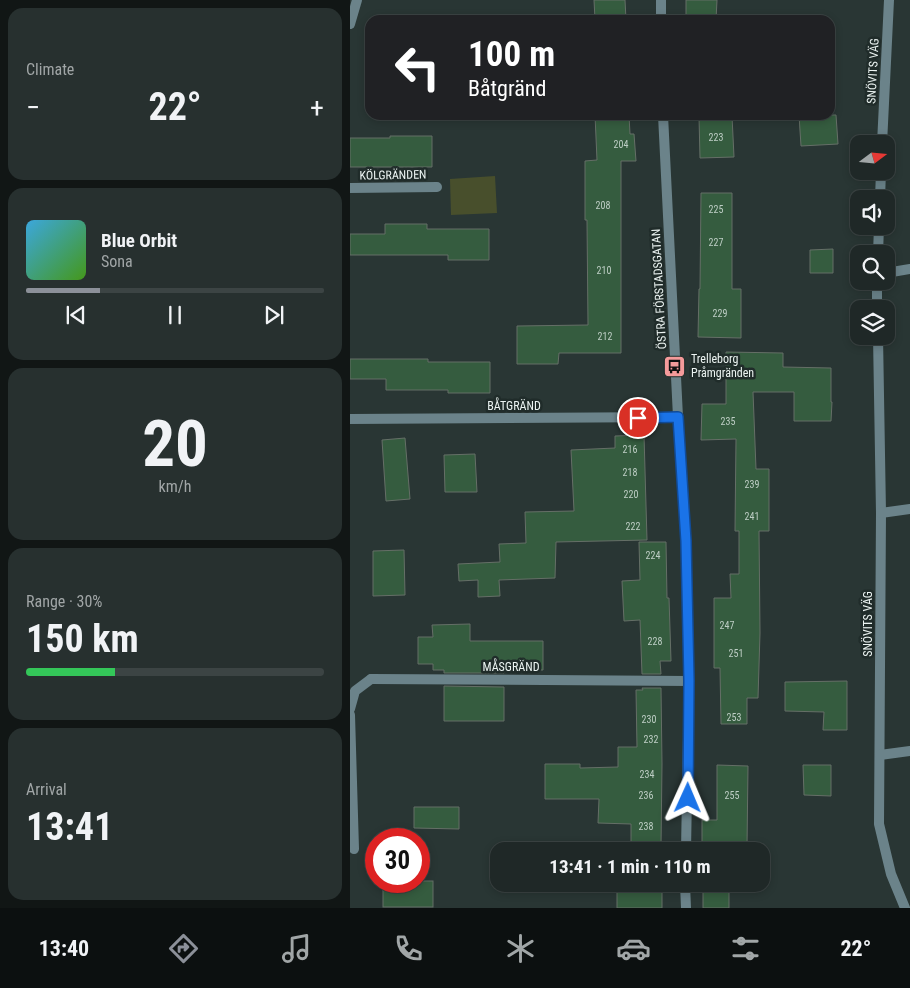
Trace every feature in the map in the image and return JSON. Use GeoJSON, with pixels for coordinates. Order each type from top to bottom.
{"type":"FeatureCollection","features":[{"type":"Feature","properties":{"kind":"street"},"geometry":{"type":"LineString","coordinates":[[350,24],[357,0]]}},
{"type":"Feature","properties":{"kind":"street"},"geometry":{"type":"LineString","coordinates":[[661,0],[661,15]]}},
{"type":"Feature","properties":{"kind":"street","name":"SNÖVITS VÄG"},"geometry":{"type":"LineString","coordinates":[[882,135],[889,0]]}},
{"type":"Feature","properties":{"kind":"street","name":"ÖSTRA FÖRSTADSGATAN"},"geometry":{"type":"LineString","coordinates":[[663,120],[686,541],[689,681],[686,842]]}},
{"type":"Feature","properties":{"kind":"street","name":"KÖLGRÄNDEN"},"geometry":{"type":"LineString","coordinates":[[350,188],[437,187]]}},
{"type":"Feature","properties":{"kind":"street"},"geometry":{"type":"LineString","coordinates":[[895,272],[910,269]]}},
{"type":"Feature","properties":{"kind":"street","name":"SNÖVITS VÄG"},"geometry":{"type":"LineString","coordinates":[[878,345],[881,513],[879,824],[891,874],[905,908]]}},
{"type":"Feature","properties":{"kind":"street","name":"BÅTGRÄND"},"geometry":{"type":"LineString","coordinates":[[350,419],[678,417]]}},
{"type":"Feature","properties":{"kind":"street"},"geometry":{"type":"LineString","coordinates":[[881,513],[910,509]]}},
{"type":"Feature","properties":{"kind":"street","name":"MÅSGRÄND"},"geometry":{"type":"LineString","coordinates":[[350,710],[355,691],[371,679],[689,681]]}},
{"type":"Feature","properties":{"kind":"street"},"geometry":{"type":"LineString","coordinates":[[350,716],[354,849]]}},
{"type":"Feature","properties":{"kind":"street"},"geometry":{"type":"LineString","coordinates":[[880,755],[910,751]]}},
{"type":"Feature","properties":{"kind":"street"},"geometry":{"type":"LineString","coordinates":[[685,892],[686,908]]}},
{"type":"Feature","properties":{"kind":"green space"},"geometry":{"type":"Polygon","coordinates":[[[495,176],[497,213],[451,215],[450,179],[495,176]]]}},
{"type":"Feature","properties":{"kind":"building"},"geometry":{"type":"Polygon","coordinates":[[[594,0],[625,0],[626,15],[595,15],[594,0]]]}},
{"type":"Feature","properties":{"kind":"building"},"geometry":{"type":"Polygon","coordinates":[[[686,0],[717,0],[716,15],[686,15],[686,0]]]}},
{"type":"Feature","properties":{"kind":"building"},"geometry":{"type":"Polygon","coordinates":[[[836,115],[838,144],[801,146],[799,120],[835,120],[836,115]]]}},
{"type":"Feature","properties":{"kind":"building"},"geometry":{"type":"Polygon","coordinates":[[[595,120],[629,120],[630,134],[634,134],[636,161],[621,161],[621,353],[559,353],[558,364],[517,364],[517,326],[588,325],[585,161],[597,160],[595,120]]]}},
{"type":"Feature","properties":{"kind":"building"},"geometry":{"type":"Polygon","coordinates":[[[699,120],[732,120],[734,157],[700,158],[699,120]]]}},
{"type":"Feature","properties":{"kind":"building"},"geometry":{"type":"Polygon","coordinates":[[[390,136],[432,136],[432,167],[350,167],[350,138],[390,138],[390,136]]]}},
{"type":"Feature","properties":{"kind":"building"},"geometry":{"type":"Polygon","coordinates":[[[701,193],[732,193],[732,289],[741,289],[741,338],[698,337],[701,193]]]}},
{"type":"Feature","properties":{"kind":"building"},"geometry":{"type":"Polygon","coordinates":[[[385,224],[427,224],[427,229],[489,229],[489,260],[448,260],[448,255],[350,255],[350,234],[385,234],[385,224]]]}},
{"type":"Feature","properties":{"kind":"building"},"geometry":{"type":"Polygon","coordinates":[[[833,249],[833,273],[810,273],[810,250],[833,249]]]}},
{"type":"Feature","properties":{"kind":"building"},"geometry":{"type":"Polygon","coordinates":[[[726,352],[783,353],[783,367],[831,368],[831,421],[794,421],[794,392],[753,392],[756,469],[769,469],[769,531],[759,531],[760,633],[758,698],[747,698],[747,724],[721,724],[720,668],[714,668],[714,598],[731,598],[730,574],[739,574],[739,531],[735,531],[736,439],[701,440],[702,404],[726,404],[726,352]]]}},
{"type":"Feature","properties":{"kind":"building"},"geometry":{"type":"Polygon","coordinates":[[[350,359],[428,359],[428,362],[490,362],[490,393],[448,393],[448,390],[386,390],[386,379],[350,379],[350,359]]]}},
{"type":"Feature","properties":{"kind":"building"},"geometry":{"type":"Polygon","coordinates":[[[644,435],[647,540],[556,542],[555,578],[499,580],[500,596],[478,597],[478,580],[459,581],[458,564],[500,562],[499,544],[526,543],[525,512],[574,511],[571,450],[615,448],[615,436],[644,435]]]}},
{"type":"Feature","properties":{"kind":"building"},"geometry":{"type":"Polygon","coordinates":[[[405,438],[410,499],[386,501],[382,440],[405,438]]]}},
{"type":"Feature","properties":{"kind":"building"},"geometry":{"type":"Polygon","coordinates":[[[475,454],[477,492],[445,492],[444,455],[475,454]]]}},
{"type":"Feature","properties":{"kind":"building"},"geometry":{"type":"Polygon","coordinates":[[[639,542],[666,542],[671,661],[660,661],[661,674],[642,674],[640,620],[624,621],[622,581],[640,580],[639,542]]]}},
{"type":"Feature","properties":{"kind":"building"},"geometry":{"type":"Polygon","coordinates":[[[404,550],[405,595],[373,596],[373,551],[404,550]]]}},
{"type":"Feature","properties":{"kind":"building"},"geometry":{"type":"Polygon","coordinates":[[[470,624],[470,641],[543,641],[543,670],[504,670],[504,673],[444,673],[444,670],[433,670],[433,664],[418,664],[418,637],[433,637],[432,625],[470,624]]]}},
{"type":"Feature","properties":{"kind":"building"},"geometry":{"type":"Polygon","coordinates":[[[847,681],[847,730],[823,730],[824,712],[785,711],[785,682],[847,681]]]}},
{"type":"Feature","properties":{"kind":"building"},"geometry":{"type":"Polygon","coordinates":[[[444,686],[504,687],[504,721],[444,721],[444,686]]]}},
{"type":"Feature","properties":{"kind":"building"},"geometry":{"type":"Polygon","coordinates":[[[642,688],[661,688],[661,842],[631,842],[631,824],[598,823],[599,799],[545,799],[545,764],[580,764],[580,768],[618,767],[618,747],[637,747],[636,690],[643,690],[642,688]]]}},
{"type":"Feature","properties":{"kind":"building"},"geometry":{"type":"Polygon","coordinates":[[[717,765],[748,766],[747,842],[702,842],[702,820],[717,820],[717,765]]]}},
{"type":"Feature","properties":{"kind":"building"},"geometry":{"type":"Polygon","coordinates":[[[803,765],[831,765],[831,796],[804,795],[803,765]]]}},
{"type":"Feature","properties":{"kind":"building"},"geometry":{"type":"Polygon","coordinates":[[[414,807],[459,807],[459,829],[414,828],[414,807]]]}},
{"type":"Feature","properties":{"kind":"building"},"geometry":{"type":"Polygon","coordinates":[[[430,881],[433,881],[433,907],[383,907],[383,893],[430,893],[430,881]]]}},
{"type":"Feature","properties":{"kind":"building"},"geometry":{"type":"Polygon","coordinates":[[[617,892],[662,892],[662,908],[617,908],[617,892]]]}},
{"type":"Feature","properties":{"kind":"building"},"geometry":{"type":"Polygon","coordinates":[[[703,892],[729,892],[729,908],[703,908],[703,892]]]}},
{"type":"Feature","properties":{"kind":"place","name":"Trelleborg Pråmgränden"},"geometry":{"type":"Point","coordinates":[675,366]}},
{"type":"Feature","properties":{"kind":"route"},"geometry":{"type":"LineString","coordinates":[[638,418],[678,417],[686,541],[689,681],[688,798]]}}]}
